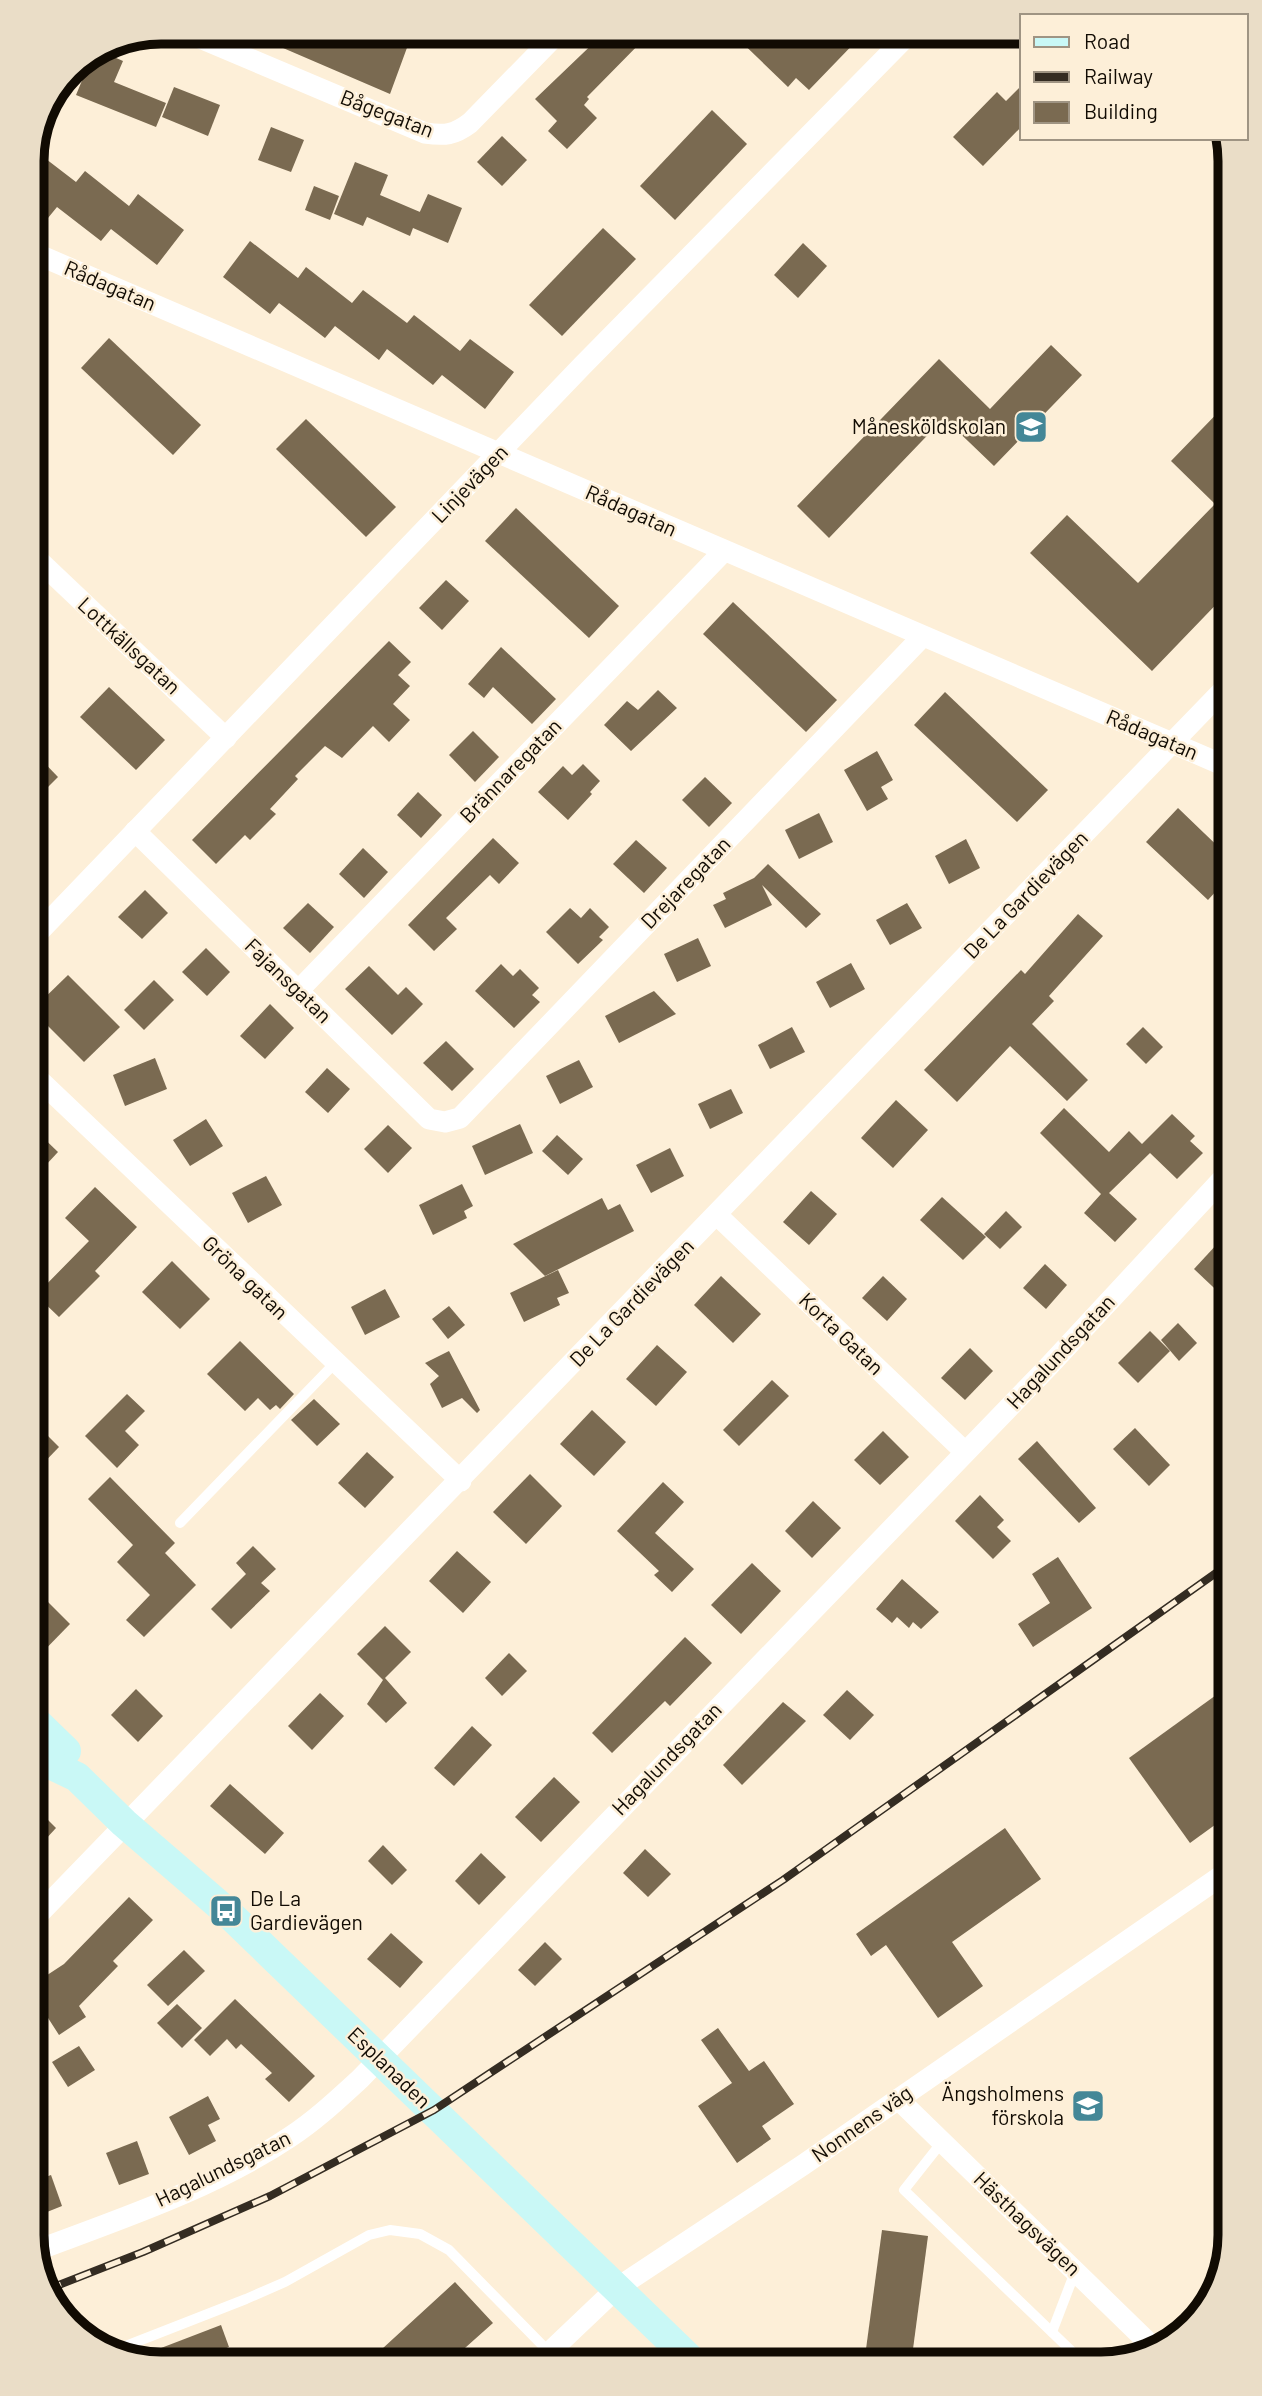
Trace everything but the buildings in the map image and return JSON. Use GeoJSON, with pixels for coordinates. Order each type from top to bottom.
{"type":"FeatureCollection","features":[{"type":"Feature","properties":{"kind":"street","name":"Bågegatan"},"geometry":{"type":"LineString","coordinates":[[214,44],[425,133],[445,136],[456,133],[470,123],[547,44]]}},
{"type":"Feature","properties":{"kind":"street","name":"Linjevägen"},"geometry":{"type":"LineString","coordinates":[[44,926],[582,366],[899,44]]}},
{"type":"Feature","properties":{"kind":"street","name":"Rådagatan"},"geometry":{"type":"LineString","coordinates":[[44,257],[723,552],[1218,763]]}},
{"type":"Feature","properties":{"kind":"street","name":"Brännaregatan"},"geometry":{"type":"LineString","coordinates":[[298,991],[723,552]]}},
{"type":"Feature","properties":{"kind":"street","name":"Lottkällsgatan"},"geometry":{"type":"LineString","coordinates":[[44,565],[226,738]]}},
{"type":"Feature","properties":{"kind":"street","name":"Drejaregatan"},"geometry":{"type":"LineString","coordinates":[[445,1122],[460,1118],[922,637]]}},
{"type":"Feature","properties":{"kind":"street","name":"De La Gardievägen"},"geometry":{"type":"LineString","coordinates":[[44,1910],[77,1878],[124,1823],[461,1481],[1218,697]]}},
{"type":"Feature","properties":{"kind":"street","name":"Fajansgatan"},"geometry":{"type":"LineString","coordinates":[[135,831],[429,1119],[445,1122]]}},
{"type":"Feature","properties":{"kind":"street","name":"Gröna gatan"},"geometry":{"type":"LineString","coordinates":[[44,1084],[461,1481]]}},
{"type":"Feature","properties":{"kind":"street","name":"Hagalundsgatan"},"geometry":{"type":"LineString","coordinates":[[45,2247],[105,2225],[266,2152],[321,2114],[378,2059],[965,1452],[1218,1184]]}},
{"type":"Feature","properties":{"kind":"street","name":"Korta Gatan"},"geometry":{"type":"LineString","coordinates":[[717,1215],[965,1452]]}},
{"type":"Feature","properties":{"kind":"street","name":"Esplanaden"},"geometry":{"type":"LineString","coordinates":[[44,1730],[67,1753],[78,1777],[124,1823],[226,1911],[683,2352]]}},
{"type":"Feature","properties":{"kind":"street","name":"Esplanaden"},"geometry":{"type":"LineString","coordinates":[[44,1756],[54,1766],[78,1777]]}},
{"type":"Feature","properties":{"kind":"street","name":"Nonnens väg"},"geometry":{"type":"LineString","coordinates":[[551,2352],[617,2288],[898,2099],[1218,1878]]}},
{"type":"Feature","properties":{"kind":"street","name":"Hästhagsvägen"},"geometry":{"type":"LineString","coordinates":[[898,2099],[1148,2342]]}},
{"type":"Feature","properties":{"kind":"lane"},"geometry":{"type":"LineString","coordinates":[[180,1523],[335,1363]]}},
{"type":"Feature","properties":{"kind":"lane"},"geometry":{"type":"LineString","coordinates":[[942,2142],[904,2190],[1073,2352]]}},
{"type":"Feature","properties":{"kind":"lane"},"geometry":{"type":"LineString","coordinates":[[124,2346],[285,2282],[369,2235],[399,2230],[420,2234],[449,2250],[538,2352]]}},
{"type":"Feature","properties":{"kind":"lane"},"geometry":{"type":"LineString","coordinates":[[1052,2332],[1075,2272]]}},
{"type":"Feature","properties":{"kind":"railway"},"geometry":{"type":"LineString","coordinates":[[56,2286],[143,2252],[270,2196],[434,2110],[783,1880],[1218,1572]]}},
{"type":"Feature","properties":{"kind":"place","name":"Månesköldskolan"},"geometry":{"type":"Point","coordinates":[1031,427]}},
{"type":"Feature","properties":{"kind":"place","name":"De La Gardievägen"},"geometry":{"type":"Point","coordinates":[226,1911]}},
{"type":"Feature","properties":{"kind":"place","name":"Ängsholmens förskola"},"geometry":{"type":"Point","coordinates":[1088,2106]}}]}
